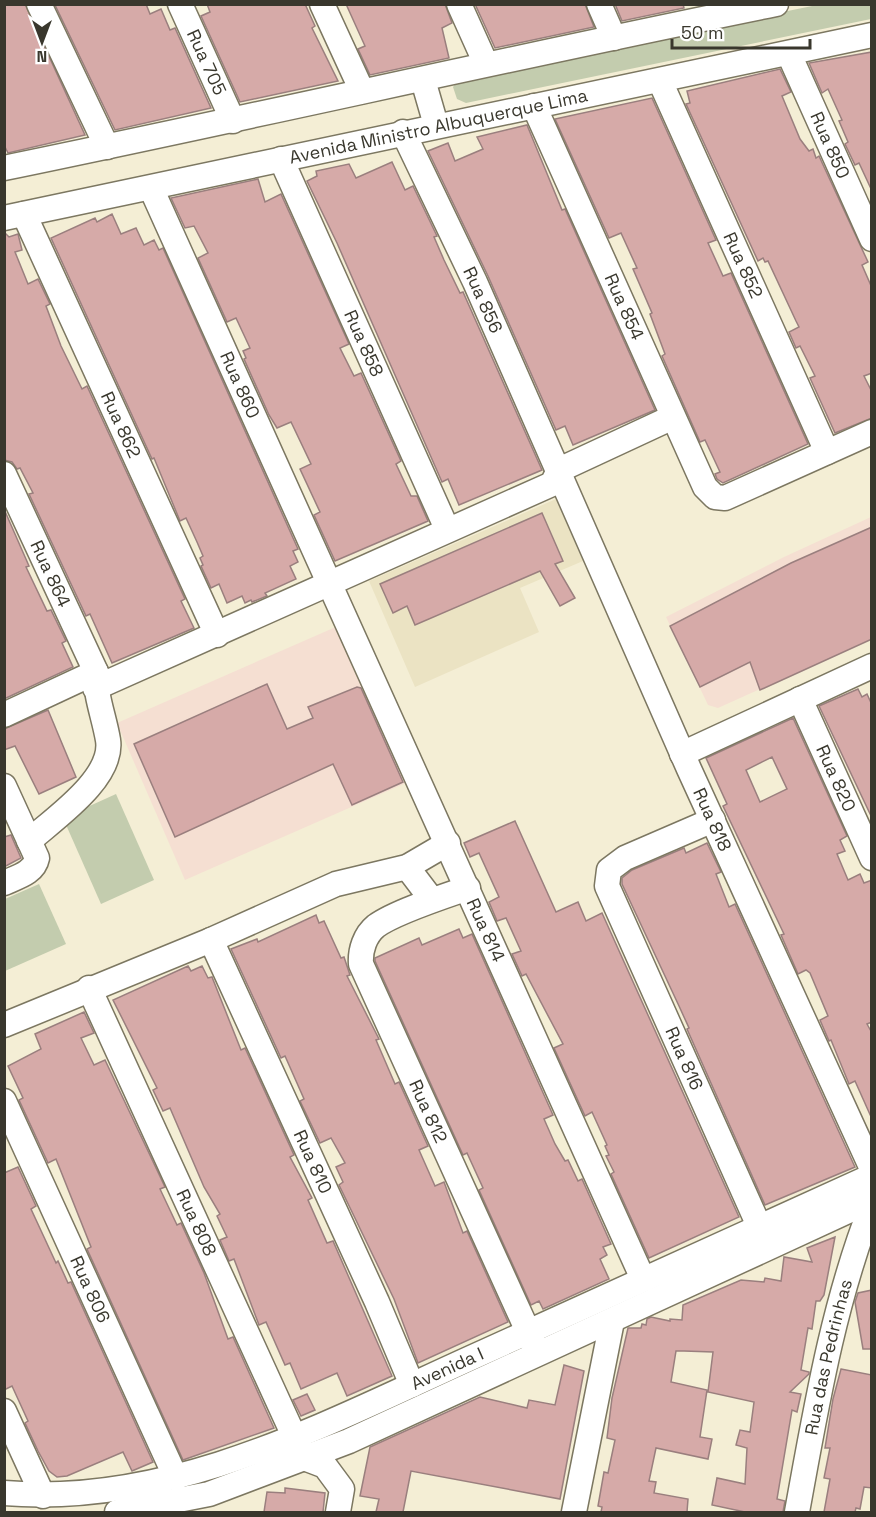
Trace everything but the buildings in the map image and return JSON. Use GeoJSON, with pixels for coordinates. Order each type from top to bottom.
{"type":"FeatureCollection","features":[{"type":"Feature","properties":{"kind":"street"},"geometry":{"type":"LineString","coordinates":[[39,4],[107,147]]}},
{"type":"Feature","properties":{"kind":"street","name":"Rua 705"},"geometry":{"type":"LineString","coordinates":[[180,4],[233,121]]}},
{"type":"Feature","properties":{"kind":"street"},"geometry":{"type":"LineString","coordinates":[[322,4],[362,91]]}},
{"type":"Feature","properties":{"kind":"street"},"geometry":{"type":"LineString","coordinates":[[459,4],[486,64]]}},
{"type":"Feature","properties":{"kind":"street"},"geometry":{"type":"LineString","coordinates":[[599,4],[614,38]]}},
{"type":"Feature","properties":{"kind":"street"},"geometry":{"type":"LineString","coordinates":[[4,168],[423,80],[739,8],[776,4]]}},
{"type":"Feature","properties":{"kind":"street","name":"Avenida Ministro Albuquerque Lima"},"geometry":{"type":"LineString","coordinates":[[14,216],[436,125],[660,81],[872,35]]}},
{"type":"Feature","properties":{"kind":"street","name":"Rua 850"},"geometry":{"type":"LineString","coordinates":[[789,54],[872,239]]}},
{"type":"Feature","properties":{"kind":"street"},"geometry":{"type":"LineString","coordinates":[[423,80],[436,125]]}},
{"type":"Feature","properties":{"kind":"street","name":"Rua 852"},"geometry":{"type":"LineString","coordinates":[[660,81],[827,452]]}},
{"type":"Feature","properties":{"kind":"street","name":"Rua 854"},"geometry":{"type":"LineString","coordinates":[[534,106],[705,487],[715,497],[725,498],[827,452]]}},
{"type":"Feature","properties":{"kind":"street","name":"Rua 856"},"geometry":{"type":"LineString","coordinates":[[403,132],[476,282],[559,470]]}},
{"type":"Feature","properties":{"kind":"street","name":"Rua 858"},"geometry":{"type":"LineString","coordinates":[[281,159],[447,530]]}},
{"type":"Feature","properties":{"kind":"street","name":"Rua 860"},"geometry":{"type":"LineString","coordinates":[[151,188],[330,581]]}},
{"type":"Feature","properties":{"kind":"street","name":"Rua 862"},"geometry":{"type":"LineString","coordinates":[[14,216],[217,635]]}},
{"type":"Feature","properties":{"kind":"street"},"geometry":{"type":"LineString","coordinates":[[4,715],[217,635],[330,581],[552,484],[559,470],[674,417]]}},
{"type":"Feature","properties":{"kind":"street"},"geometry":{"type":"LineString","coordinates":[[827,452],[872,432]]}},
{"type":"Feature","properties":{"kind":"street","name":"Rua 818"},"geometry":{"type":"LineString","coordinates":[[559,470],[682,754],[872,1169]]}},
{"type":"Feature","properties":{"kind":"street","name":"Rua 864"},"geometry":{"type":"LineString","coordinates":[[4,474],[95,680],[109,742],[107,760],[84,793],[29,841]]}},
{"type":"Feature","properties":{"kind":"street","name":"Rua 814"},"geometry":{"type":"LineString","coordinates":[[330,581],[643,1279]]}},
{"type":"Feature","properties":{"kind":"street"},"geometry":{"type":"LineString","coordinates":[[682,754],[872,666]]}},
{"type":"Feature","properties":{"kind":"street","name":"Rua 820"},"geometry":{"type":"LineString","coordinates":[[800,699],[872,858]]}},
{"type":"Feature","properties":{"kind":"street"},"geometry":{"type":"LineString","coordinates":[[4,786],[37,858],[36,865],[29,871],[4,883]]}},
{"type":"Feature","properties":{"kind":"street","name":"Rua 816"},"geometry":{"type":"LineString","coordinates":[[713,819],[625,858],[609,870],[608,892],[759,1226]]}},
{"type":"Feature","properties":{"kind":"street"},"geometry":{"type":"LineString","coordinates":[[4,1025],[89,988],[211,940],[336,884],[407,867],[448,843]]}},
{"type":"Feature","properties":{"kind":"street"},"geometry":{"type":"LineString","coordinates":[[407,867],[432,900]]}},
{"type":"Feature","properties":{"kind":"street","name":"Rua 812"},"geometry":{"type":"LineString","coordinates":[[468,888],[432,900],[376,926],[360,952],[361,964],[538,1354]]}},
{"type":"Feature","properties":{"kind":"street","name":"Rua 810"},"geometry":{"type":"LineString","coordinates":[[211,940],[377,1302],[412,1385]]}},
{"type":"Feature","properties":{"kind":"street","name":"Rua 808"},"geometry":{"type":"LineString","coordinates":[[89,988],[300,1448]]}},
{"type":"Feature","properties":{"kind":"street","name":"Rua 806"},"geometry":{"type":"LineString","coordinates":[[4,1101],[176,1478]]}},
{"type":"Feature","properties":{"kind":"street","name":"Avenida I"},"geometry":{"type":"LineString","coordinates":[[128,1512],[209,1494],[300,1448],[412,1385],[872,1176]]}},
{"type":"Feature","properties":{"kind":"street","name":"Avenida I"},"geometry":{"type":"LineString","coordinates":[[4,1493],[43,1496],[109,1489],[176,1478],[300,1448],[349,1441],[872,1200]]}},
{"type":"Feature","properties":{"kind":"street","name":"Rua das Pedrinhas"},"geometry":{"type":"LineString","coordinates":[[796,1512],[830,1336],[844,1282],[872,1205]]}},
{"type":"Feature","properties":{"kind":"street"},"geometry":{"type":"LineString","coordinates":[[574,1512],[612,1321]]}},
{"type":"Feature","properties":{"kind":"street"},"geometry":{"type":"LineString","coordinates":[[4,1411],[43,1496]]}},
{"type":"Feature","properties":{"kind":"street"},"geometry":{"type":"LineString","coordinates":[[340,1501],[349,1441]]}},
{"type":"Feature","properties":{"kind":"street"},"geometry":{"type":"LineString","coordinates":[[300,1448],[325,1466],[340,1501]]}},
{"type":"Feature","properties":{"kind":"shaded area"},"geometry":{"type":"Polygon","coordinates":[[[556,499],[583,561],[520,588],[539,632],[415,687],[369,581],[556,499]]]}},
{"type":"Feature","properties":{"kind":"shaded area"},"geometry":{"type":"Polygon","coordinates":[[[871,517],[871,639],[718,708],[708,705],[666,617],[784,557],[871,517]]]}},
{"type":"Feature","properties":{"kind":"shaded area"},"geometry":{"type":"Polygon","coordinates":[[[338,626],[406,783],[185,880],[117,723],[338,626]]]}},
{"type":"Feature","properties":{"kind":"green space"},"geometry":{"type":"Polygon","coordinates":[[[817,5],[871,5],[871,19],[466,103],[457,99],[453,87],[459,79],[817,5]]]}},
{"type":"Feature","properties":{"kind":"green space"},"geometry":{"type":"Polygon","coordinates":[[[116,794],[154,880],[101,904],[63,818],[116,794]]]}},
{"type":"Feature","properties":{"kind":"green space"},"geometry":{"type":"Polygon","coordinates":[[[39,884],[66,944],[5,971],[5,899],[39,884]]]}}]}
